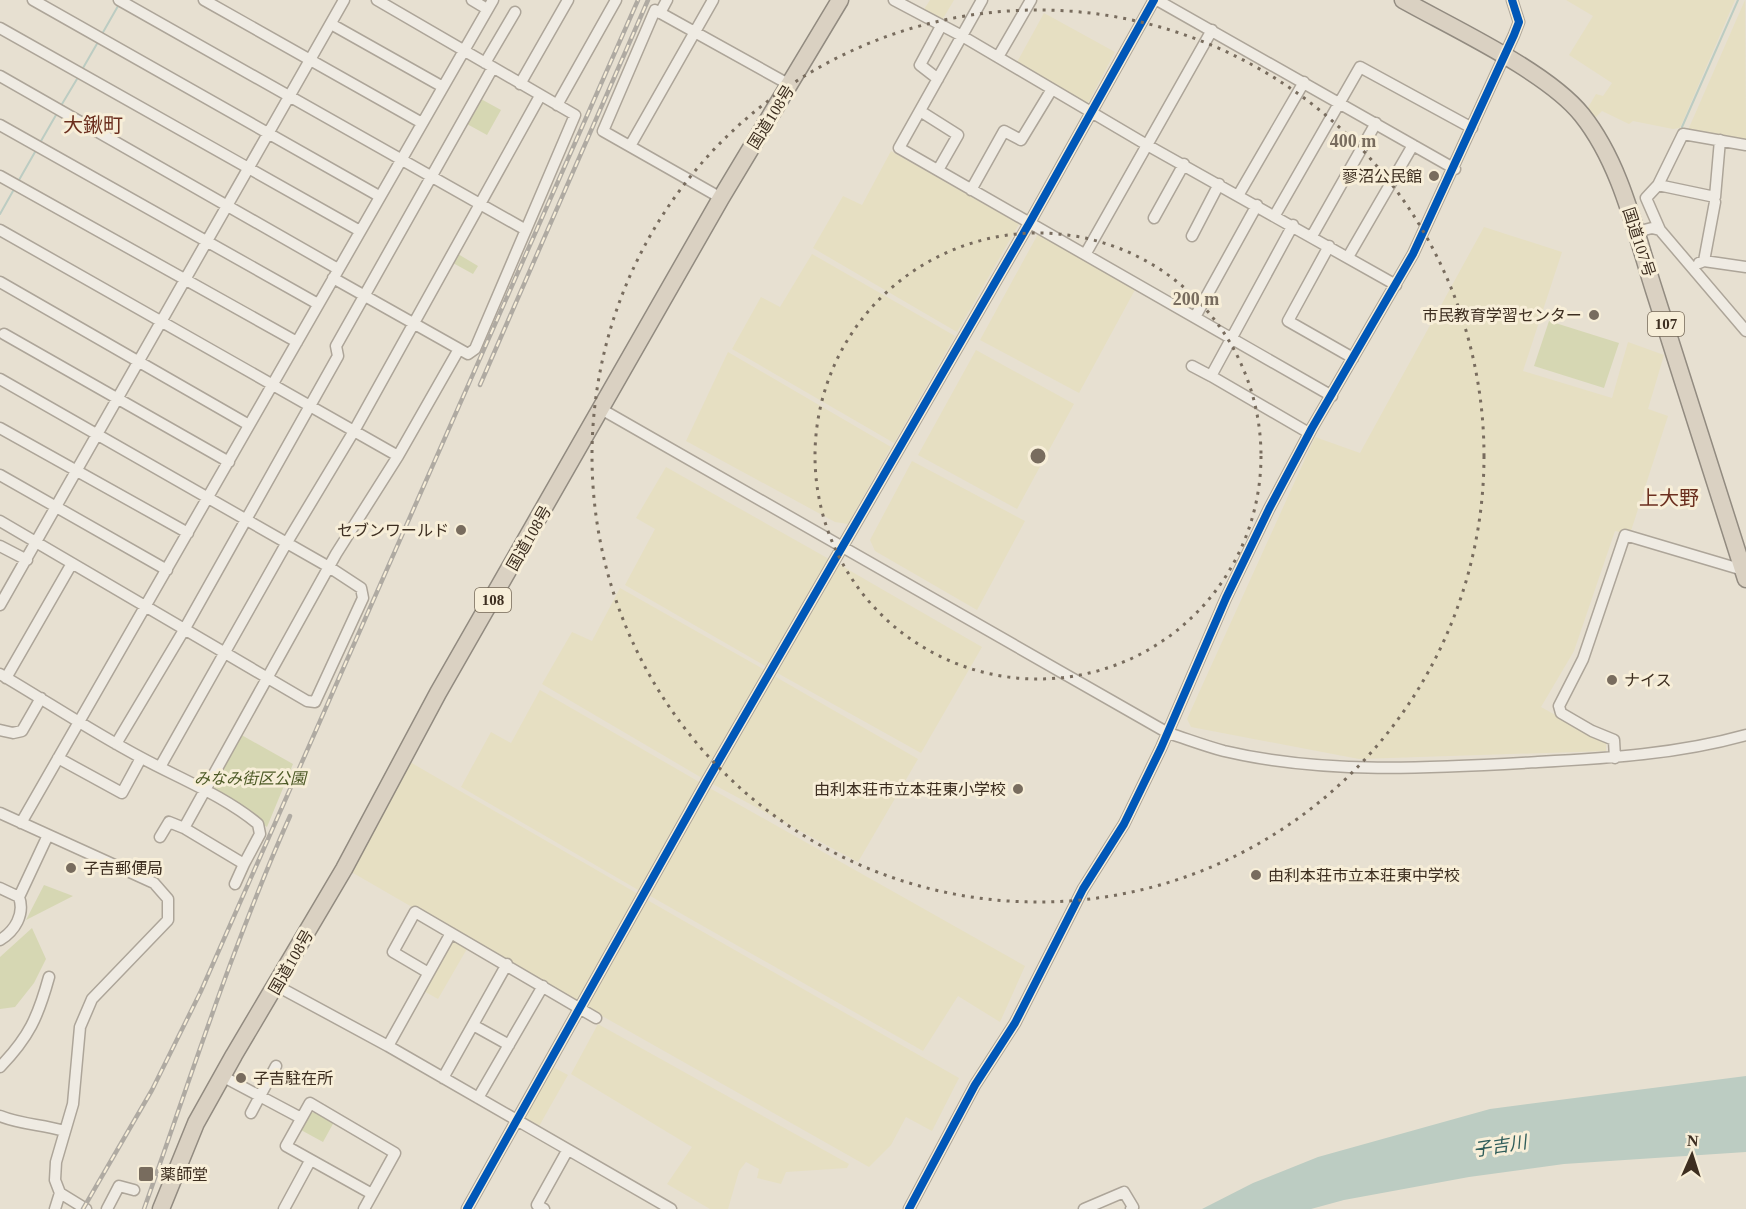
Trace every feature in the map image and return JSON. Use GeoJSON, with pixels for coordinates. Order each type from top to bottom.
{"type":"FeatureCollection","features":[{"type":"Feature","properties":{"kind":"highway","name":"国道108号"},"geometry":{"type":"LineString","coordinates":[[161,1209],[196,1123],[222,1076],[277,986],[438,693],[721,198],[840,0]]}},
{"type":"Feature","properties":{"kind":"highway","name":"国道107号"},"geometry":{"type":"LineString","coordinates":[[1403,0],[1504,57],[1563,96],[1581,114],[1610,160],[1636,232],[1745,575]]}},
{"type":"Feature","properties":{"kind":"street"},"geometry":{"type":"LineString","coordinates":[[33,0],[380,196]]}},
{"type":"Feature","properties":{"kind":"street"},"geometry":{"type":"LineString","coordinates":[[119,0],[526,230]]}},
{"type":"Feature","properties":{"kind":"street"},"geometry":{"type":"LineString","coordinates":[[204,0],[422,123]]}},
{"type":"Feature","properties":{"kind":"street"},"geometry":{"type":"LineString","coordinates":[[0,604],[3,590],[27,560],[344,0]]}},
{"type":"Feature","properties":{"kind":"street"},"geometry":{"type":"LineString","coordinates":[[0,76],[228,207],[336,274],[364,296],[468,354],[475,349],[575,115],[378,0]]}},
{"type":"Feature","properties":{"kind":"street"},"geometry":{"type":"LineString","coordinates":[[21,823],[78,720],[146,608],[274,385],[490,4],[472,0]]}},
{"type":"Feature","properties":{"kind":"street"},"geometry":{"type":"LineString","coordinates":[[520,84],[568,0]]}},
{"type":"Feature","properties":{"kind":"street"},"geometry":{"type":"LineString","coordinates":[[556,105],[616,0]]}},
{"type":"Feature","properties":{"kind":"street"},"geometry":{"type":"LineString","coordinates":[[660,13],[667,0]]}},
{"type":"Feature","properties":{"kind":"street"},"geometry":{"type":"LineString","coordinates":[[630,146],[713,0]]}},
{"type":"Feature","properties":{"kind":"street"},"geometry":{"type":"LineString","coordinates":[[894,0],[962,36],[1146,145],[1239,194],[1396,285]]}},
{"type":"Feature","properties":{"kind":"street"},"geometry":{"type":"LineString","coordinates":[[982,0],[899,148],[1086,253],[1332,396]]}},
{"type":"Feature","properties":{"kind":"street"},"geometry":{"type":"LineString","coordinates":[[998,57],[1031,0]]}},
{"type":"Feature","properties":{"kind":"street"},"geometry":{"type":"LineString","coordinates":[[467,1209],[707,781],[1030,222],[1155,0],[1341,102],[1455,169]]}},
{"type":"Feature","properties":{"kind":"street"},"geometry":{"type":"LineString","coordinates":[[909,1209],[975,1085],[1015,1023],[1083,889],[1124,824],[1168,733],[1226,598],[1309,433],[1396,285],[1455,169],[1519,22],[1513,1]]}},
{"type":"Feature","properties":{"kind":"street"},"geometry":{"type":"LineString","coordinates":[[721,198],[603,131],[655,10],[790,85]]}},
{"type":"Feature","properties":{"kind":"street"},"geometry":{"type":"LineString","coordinates":[[116,744],[184,630],[338,357],[336,346],[431,178],[515,12]]}},
{"type":"Feature","properties":{"kind":"street"},"geometry":{"type":"LineString","coordinates":[[331,24],[442,87]]}},
{"type":"Feature","properties":{"kind":"street"},"geometry":{"type":"LineString","coordinates":[[938,79],[920,65],[941,26]]}},
{"type":"Feature","properties":{"kind":"street"},"geometry":{"type":"LineString","coordinates":[[0,28],[360,231]]}},
{"type":"Feature","properties":{"kind":"street"},"geometry":{"type":"LineString","coordinates":[[1086,253],[1212,30]]}},
{"type":"Feature","properties":{"kind":"street"},"geometry":{"type":"LineString","coordinates":[[1275,215],[1360,67],[1472,128]]}},
{"type":"Feature","properties":{"kind":"street"},"geometry":{"type":"LineString","coordinates":[[1239,194],[1304,82]]}},
{"type":"Feature","properties":{"kind":"street"},"geometry":{"type":"LineString","coordinates":[[971,190],[1004,131],[1021,140],[1052,88]]}},
{"type":"Feature","properties":{"kind":"street"},"geometry":{"type":"LineString","coordinates":[[160,767],[286,544],[354,431],[540,96]]}},
{"type":"Feature","properties":{"kind":"street"},"geometry":{"type":"LineString","coordinates":[[920,111],[958,135],[938,170]]}},
{"type":"Feature","properties":{"kind":"street"},"geometry":{"type":"LineString","coordinates":[[1312,236],[1376,123]]}},
{"type":"Feature","properties":{"kind":"street"},"geometry":{"type":"LineString","coordinates":[[0,125],[318,304]]}},
{"type":"Feature","properties":{"kind":"street"},"geometry":{"type":"LineString","coordinates":[[1746,145],[1683,134],[1658,185],[1646,198],[1660,230],[1746,331]]}},
{"type":"Feature","properties":{"kind":"street"},"geometry":{"type":"LineString","coordinates":[[1658,185],[1715,197],[1720,140]]}},
{"type":"Feature","properties":{"kind":"street"},"geometry":{"type":"LineString","coordinates":[[1347,257],[1413,145]]}},
{"type":"Feature","properties":{"kind":"street"},"geometry":{"type":"LineString","coordinates":[[1154,218],[1184,164]]}},
{"type":"Feature","properties":{"kind":"street"},"geometry":{"type":"LineString","coordinates":[[0,176],[297,342]]}},
{"type":"Feature","properties":{"kind":"street"},"geometry":{"type":"LineString","coordinates":[[1192,236],[1219,184]]}},
{"type":"Feature","properties":{"kind":"street"},"geometry":{"type":"LineString","coordinates":[[1704,261],[1715,202]]}},
{"type":"Feature","properties":{"kind":"street"},"geometry":{"type":"LineString","coordinates":[[1195,317],[1257,205]]}},
{"type":"Feature","properties":{"kind":"street"},"geometry":{"type":"LineString","coordinates":[[1211,376],[1293,225]]}},
{"type":"Feature","properties":{"kind":"street"},"geometry":{"type":"LineString","coordinates":[[1636,232],[1652,228],[1660,230]]}},
{"type":"Feature","properties":{"kind":"street"},"geometry":{"type":"LineString","coordinates":[[0,230],[398,456]]}},
{"type":"Feature","properties":{"kind":"street"},"geometry":{"type":"LineString","coordinates":[[1329,246],[1288,321],[1353,358]]}},
{"type":"Feature","properties":{"kind":"street"},"geometry":{"type":"LineString","coordinates":[[1690,267],[1704,261],[1746,265]]}},
{"type":"Feature","properties":{"kind":"street"},"geometry":{"type":"LineString","coordinates":[[0,282],[249,425]]}},
{"type":"Feature","properties":{"kind":"street"},"geometry":{"type":"LineString","coordinates":[[4,334],[229,462]]}},
{"type":"Feature","properties":{"kind":"street"},"geometry":{"type":"LineString","coordinates":[[184,828],[203,790],[269,678],[329,567],[398,456],[459,349]]}},
{"type":"Feature","properties":{"kind":"street"},"geometry":{"type":"LineString","coordinates":[[1192,366],[1309,433]]}},
{"type":"Feature","properties":{"kind":"street"},"geometry":{"type":"LineString","coordinates":[[0,379],[329,567],[361,588],[363,598],[315,702],[307,701],[71,565],[0,521]]}},
{"type":"Feature","properties":{"kind":"street"},"geometry":{"type":"LineString","coordinates":[[601,409],[1168,733],[1248,755],[1334,765],[1500,764],[1615,758],[1678,751],[1746,735]]}},
{"type":"Feature","properties":{"kind":"street"},"geometry":{"type":"LineString","coordinates":[[0,428],[188,533]]}},
{"type":"Feature","properties":{"kind":"street"},"geometry":{"type":"LineString","coordinates":[[0,475],[166,570]]}},
{"type":"Feature","properties":{"kind":"street"},"geometry":{"type":"LineString","coordinates":[[1615,758],[1614,740],[1592,731],[1561,713],[1559,706],[1583,659],[1625,535],[1745,575]]}},
{"type":"Feature","properties":{"kind":"street"},"geometry":{"type":"LineString","coordinates":[[0,546],[27,560]]}},
{"type":"Feature","properties":{"kind":"street"},"geometry":{"type":"LineString","coordinates":[[71,565],[3,676],[116,744],[203,790],[258,824],[260,834],[235,884]]}},
{"type":"Feature","properties":{"kind":"street"},"geometry":{"type":"LineString","coordinates":[[0,730],[13,733],[22,731],[41,698]]}},
{"type":"Feature","properties":{"kind":"street"},"geometry":{"type":"LineString","coordinates":[[58,758],[122,793],[141,758]]}},
{"type":"Feature","properties":{"kind":"street"},"geometry":{"type":"LineString","coordinates":[[0,813],[154,882],[168,899],[170,909],[168,920],[86,1009],[80,1027],[74,1064],[73,1104],[56,1162],[55,1180],[60,1193],[86,1209]]}},
{"type":"Feature","properties":{"kind":"street"},"geometry":{"type":"LineString","coordinates":[[160,837],[169,822],[184,828],[244,864]]}},
{"type":"Feature","properties":{"kind":"street"},"geometry":{"type":"LineString","coordinates":[[0,940],[16,925],[23,906],[20,897],[48,835]]}},
{"type":"Feature","properties":{"kind":"street"},"geometry":{"type":"LineString","coordinates":[[0,888],[20,897]]}},
{"type":"Feature","properties":{"kind":"street"},"geometry":{"type":"LineString","coordinates":[[427,972],[393,952],[415,912],[597,1018]]}},
{"type":"Feature","properties":{"kind":"street"},"geometry":{"type":"LineString","coordinates":[[388,1046],[427,972],[451,933]]}},
{"type":"Feature","properties":{"kind":"street"},"geometry":{"type":"LineString","coordinates":[[443,1078],[507,964]]}},
{"type":"Feature","properties":{"kind":"street"},"geometry":{"type":"LineString","coordinates":[[0,1067],[29,1032],[39,1013],[49,977]]}},
{"type":"Feature","properties":{"kind":"street"},"geometry":{"type":"LineString","coordinates":[[277,986],[388,1046],[518,1121],[655,1205],[671,1209]]}},
{"type":"Feature","properties":{"kind":"street"},"geometry":{"type":"LineString","coordinates":[[478,1098],[543,986]]}},
{"type":"Feature","properties":{"kind":"street"},"geometry":{"type":"LineString","coordinates":[[473,1025],[509,1045]]}},
{"type":"Feature","properties":{"kind":"street"},"geometry":{"type":"LineString","coordinates":[[251,1113],[276,1066]]}},
{"type":"Feature","properties":{"kind":"street"},"geometry":{"type":"LineString","coordinates":[[222,1076],[301,1118]]}},
{"type":"Feature","properties":{"kind":"street"},"geometry":{"type":"LineString","coordinates":[[364,1209],[395,1153],[310,1103],[286,1146],[372,1194]]}},
{"type":"Feature","properties":{"kind":"street"},"geometry":{"type":"LineString","coordinates":[[0,1116],[30,1127],[50,1127],[64,1131]]}},
{"type":"Feature","properties":{"kind":"street"},"geometry":{"type":"LineString","coordinates":[[544,1209],[537,1205],[567,1151]]}},
{"type":"Feature","properties":{"kind":"street"},"geometry":{"type":"LineString","coordinates":[[285,1209],[310,1161]]}},
{"type":"Feature","properties":{"kind":"street"},"geometry":{"type":"LineString","coordinates":[[107,1209],[119,1186],[134,1190]]}},
{"type":"Feature","properties":{"kind":"street"},"geometry":{"type":"LineString","coordinates":[[1084,1209],[1124,1192],[1133,1207],[1131,1209]]}},
{"type":"Feature","properties":{"kind":"street"},"geometry":{"type":"LineString","coordinates":[[55,1209],[60,1193]]}},
{"type":"Feature","properties":{"kind":"shaded area"},"geometry":{"type":"Polygon","coordinates":[[[930,0],[954,0],[941,22],[923,11],[930,0]]]}},
{"type":"Feature","properties":{"kind":"shaded area"},"geometry":{"type":"Polygon","coordinates":[[[1566,0],[1735,0],[1680,128],[1673,129],[1633,121],[1629,124],[1602,111],[1594,119],[1586,111],[1596,94],[1603,96],[1612,83],[1569,55],[1593,16],[1566,0]]]}},
{"type":"Feature","properties":{"kind":"shaded area"},"geometry":{"type":"Polygon","coordinates":[[[1745,0],[1746,141],[1688,130],[1745,0]]]}},
{"type":"Feature","properties":{"kind":"shaded area"},"geometry":{"type":"Polygon","coordinates":[[[1044,13],[1115,52],[1088,103],[1016,64],[1044,13]]]}},
{"type":"Feature","properties":{"kind":"shaded area"},"geometry":{"type":"Polygon","coordinates":[[[891,151],[1019,224],[957,332],[813,248],[843,196],[862,205],[891,151]]]}},
{"type":"Feature","properties":{"kind":"shaded area"},"geometry":{"type":"Polygon","coordinates":[[[1484,227],[1562,252],[1523,371],[1612,398],[1628,342],[1664,355],[1648,409],[1668,416],[1630,534],[1615,531],[1574,651],[1541,707],[1606,743],[1606,751],[1359,759],[1191,727],[1187,719],[1315,437],[1360,453],[1484,227]]]}},
{"type":"Feature","properties":{"kind":"shaded area"},"geometry":{"type":"Polygon","coordinates":[[[1038,234],[1136,288],[1079,393],[980,340],[1038,234]]]}},
{"type":"Feature","properties":{"kind":"shaded area"},"geometry":{"type":"Polygon","coordinates":[[[812,254],[955,336],[894,443],[732,349],[761,297],[780,307],[812,254]]]}},
{"type":"Feature","properties":{"kind":"shaded area"},"geometry":{"type":"Polygon","coordinates":[[[976,350],[1074,404],[1017,509],[918,455],[976,350]]]}},
{"type":"Feature","properties":{"kind":"shaded area"},"geometry":{"type":"Polygon","coordinates":[[[728,352],[891,447],[848,524],[835,522],[686,441],[728,352]]]}},
{"type":"Feature","properties":{"kind":"shaded area"},"geometry":{"type":"Polygon","coordinates":[[[912,461],[1025,521],[977,610],[875,551],[870,540],[912,461]]]}},
{"type":"Feature","properties":{"kind":"shaded area"},"geometry":{"type":"Polygon","coordinates":[[[666,467],[829,559],[767,667],[625,585],[655,529],[636,518],[666,467]]]}},
{"type":"Feature","properties":{"kind":"shaded area"},"geometry":{"type":"Polygon","coordinates":[[[835,562],[982,647],[921,753],[772,670],[835,562]]]}},
{"type":"Feature","properties":{"kind":"shaded area"},"geometry":{"type":"Polygon","coordinates":[[[620,588],[765,670],[702,778],[542,684],[572,632],[592,641],[620,588]]]}},
{"type":"Feature","properties":{"kind":"shaded area"},"geometry":{"type":"Polygon","coordinates":[[[769,673],[918,759],[858,862],[707,781],[769,673]]]}},
{"type":"Feature","properties":{"kind":"shaded area"},"geometry":{"type":"Polygon","coordinates":[[[540,690],[701,783],[640,891],[461,787],[491,732],[511,743],[540,690]]]}},
{"type":"Feature","properties":{"kind":"shaded area"},"geometry":{"type":"Polygon","coordinates":[[[410,762],[638,894],[576,1002],[348,870],[410,762]]]}},
{"type":"Feature","properties":{"kind":"shaded area"},"geometry":{"type":"Polygon","coordinates":[[[706,786],[1025,966],[1000,1022],[958,996],[923,1051],[645,893],[706,786]]]}},
{"type":"Feature","properties":{"kind":"shaded area"},"geometry":{"type":"Polygon","coordinates":[[[642,897],[959,1078],[932,1131],[906,1117],[891,1145],[869,1167],[581,1004],[642,897]]]}},
{"type":"Feature","properties":{"kind":"shaded area"},"geometry":{"type":"Polygon","coordinates":[[[454,939],[468,947],[438,999],[422,990],[450,940],[454,939]]]}},
{"type":"Feature","properties":{"kind":"shaded area"},"geometry":{"type":"Polygon","coordinates":[[[598,1024],[849,1164],[847,1168],[786,1172],[781,1184],[757,1178],[759,1169],[746,1162],[739,1171],[728,1209],[710,1209],[667,1184],[692,1147],[571,1074],[598,1024]]]}},
{"type":"Feature","properties":{"kind":"shaded area"},"geometry":{"type":"Polygon","coordinates":[[[551,1066],[568,1075],[538,1128],[522,1119],[551,1066]]]}},
{"type":"Feature","properties":{"kind":"green space"},"geometry":{"type":"Polygon","coordinates":[[[481,99],[501,110],[487,135],[467,124],[481,99]]]}},
{"type":"Feature","properties":{"kind":"green space"},"geometry":{"type":"Polygon","coordinates":[[[458,254],[478,266],[473,274],[453,263],[458,254]]]}},
{"type":"Feature","properties":{"kind":"green space"},"geometry":{"type":"Polygon","coordinates":[[[1549,321],[1619,343],[1604,388],[1534,366],[1549,321]]]}},
{"type":"Feature","properties":{"kind":"green space","name":"みなみ街区公園"},"geometry":{"type":"Polygon","coordinates":[[[238,733],[293,764],[267,827],[206,789],[238,733]]]}},
{"type":"Feature","properties":{"kind":"green space"},"geometry":{"type":"Polygon","coordinates":[[[44,885],[73,896],[26,920],[44,885]]]}},
{"type":"Feature","properties":{"kind":"green space"},"geometry":{"type":"Polygon","coordinates":[[[32,928],[46,959],[34,983],[15,1007],[0,1009],[0,957],[32,928]]]}},
{"type":"Feature","properties":{"kind":"green space"},"geometry":{"type":"Polygon","coordinates":[[[310,1112],[334,1122],[323,1142],[301,1130],[310,1112]]]}},
{"type":"Feature","properties":{"kind":"water","name":"子吉川"},"geometry":{"type":"Polygon","coordinates":[[[1746,1076],[1746,1152],[1564,1164],[1469,1177],[1344,1200],[1311,1209],[1202,1209],[1253,1183],[1318,1157],[1490,1109],[1746,1076]]]}},
{"type":"Feature","properties":{"kind":"waterway"},"geometry":{"type":"LineString","coordinates":[[1682,127],[1738,0]]}},
{"type":"Feature","properties":{"kind":"waterway"},"geometry":{"type":"LineString","coordinates":[[102,34],[118,6]]}},
{"type":"Feature","properties":{"kind":"waterway"},"geometry":{"type":"LineString","coordinates":[[83,68],[98,42]]}},
{"type":"Feature","properties":{"kind":"waterway"},"geometry":{"type":"LineString","coordinates":[[62,104],[77,79]]}},
{"type":"Feature","properties":{"kind":"waterway"},"geometry":{"type":"LineString","coordinates":[[41,141],[56,115]]}},
{"type":"Feature","properties":{"kind":"waterway"},"geometry":{"type":"LineString","coordinates":[[19,180],[35,152]]}},
{"type":"Feature","properties":{"kind":"waterway"},"geometry":{"type":"LineString","coordinates":[[0,214],[13,191]]}},
{"type":"Feature","properties":{"kind":"railway"},"geometry":{"type":"LineString","coordinates":[[83,1209],[152,1090],[201,991],[638,0]]}},
{"type":"Feature","properties":{"kind":"railway"},"geometry":{"type":"LineString","coordinates":[[480,385],[648,0]]}},
{"type":"Feature","properties":{"kind":"railway"},"geometry":{"type":"LineString","coordinates":[[144,1209],[231,962],[290,816]]}},
{"type":"Feature","properties":{"kind":"cycle path"},"geometry":{"type":"LineString","coordinates":[[467,1209],[707,781],[1030,222],[1154,0]]}},
{"type":"Feature","properties":{"kind":"cycle path"},"geometry":{"type":"LineString","coordinates":[[909,1209],[975,1085],[1015,1023],[1083,889],[1124,824],[1161,748],[1226,598],[1269,509],[1312,428],[1413,254],[1514,35],[1519,22],[1512,0]]}},
{"type":"Feature","properties":{"kind":"place","name":"蓼沼公民館"},"geometry":{"type":"Point","coordinates":[1434,176]}},
{"type":"Feature","properties":{"kind":"place","name":"市民教育学習センター"},"geometry":{"type":"Point","coordinates":[1594,315]}},
{"type":"Feature","properties":{"kind":"place","name":"セブンワールド"},"geometry":{"type":"Point","coordinates":[461,530]}},
{"type":"Feature","properties":{"kind":"place","name":"ナイス"},"geometry":{"type":"Point","coordinates":[1612,680]}},
{"type":"Feature","properties":{"kind":"place","name":"由利本荘市立本荘東小学校"},"geometry":{"type":"Point","coordinates":[1018,789]}},
{"type":"Feature","properties":{"kind":"place","name":"子吉郵便局"},"geometry":{"type":"Point","coordinates":[71,868]}},
{"type":"Feature","properties":{"kind":"place","name":"由利本荘市立本荘東中学校"},"geometry":{"type":"Point","coordinates":[1256,875]}},
{"type":"Feature","properties":{"kind":"place","name":"子吉駐在所"},"geometry":{"type":"Point","coordinates":[241,1078]}},
{"type":"Feature","properties":{"kind":"place","name":"薬師堂"},"geometry":{"type":"Point","coordinates":[146,1174]}},
{"type":"Feature","properties":{"kind":"district","name":"大鍬町"},"geometry":{"type":"Point","coordinates":[93,125]}},
{"type":"Feature","properties":{"kind":"district","name":"上大野"},"geometry":{"type":"Point","coordinates":[1669,498]}}]}
